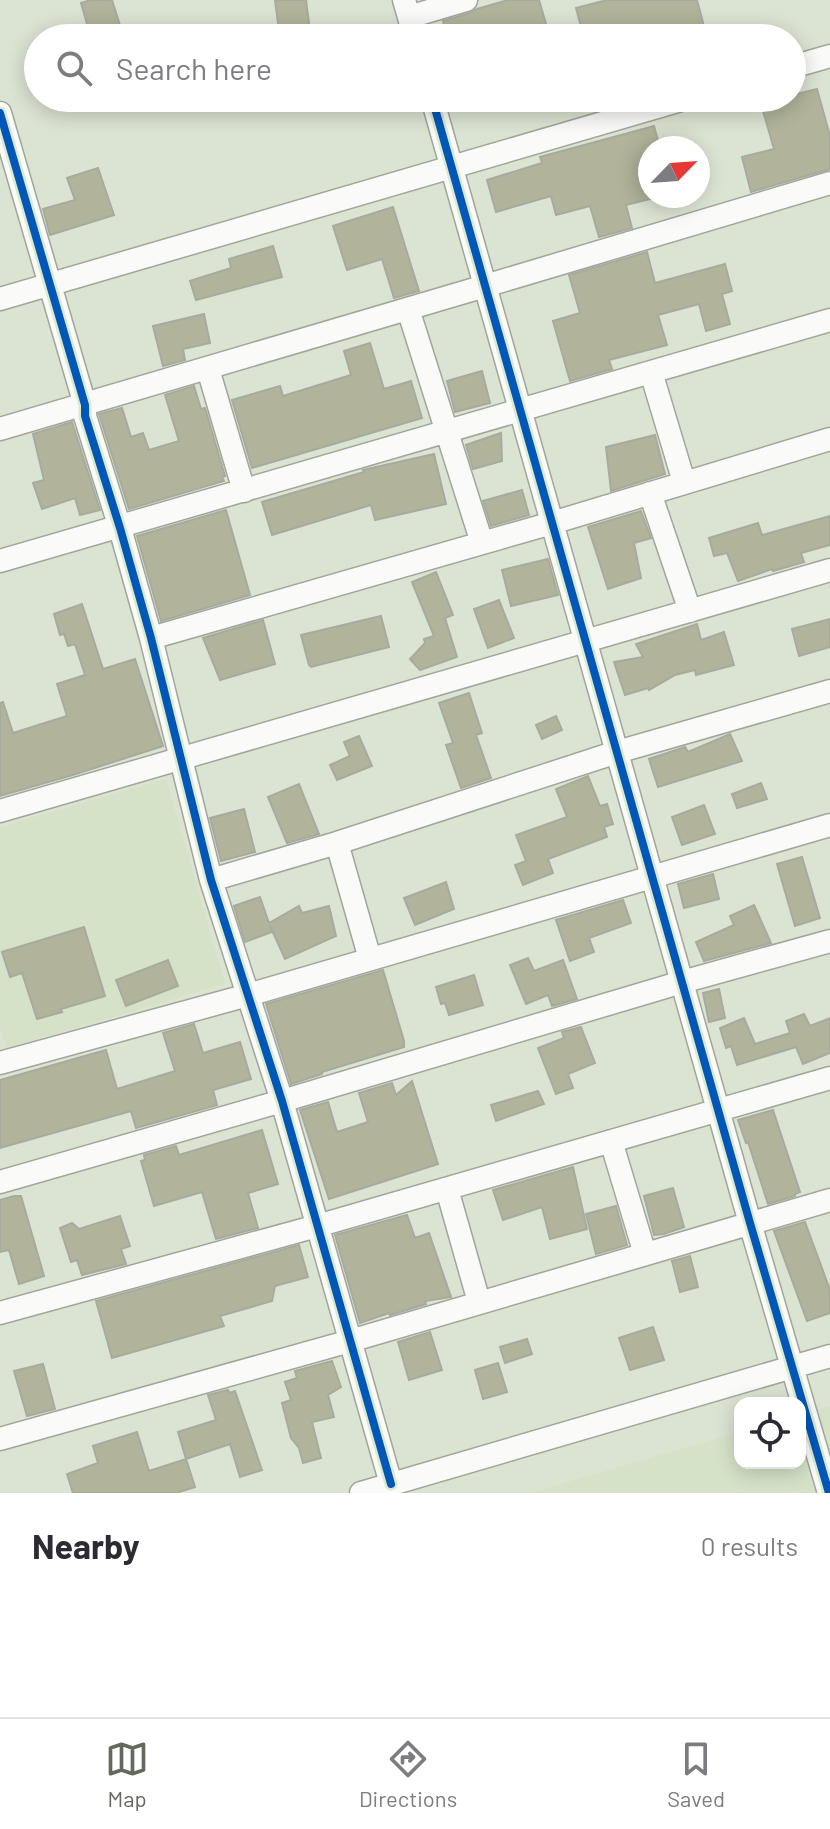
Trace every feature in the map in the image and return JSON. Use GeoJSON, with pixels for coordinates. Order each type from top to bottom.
{"type":"FeatureCollection","features":[{"type":"Feature","properties":{"kind":"street"},"geometry":{"type":"LineString","coordinates":[[410,18],[466,0]]}},
{"type":"Feature","properties":{"kind":"street"},"geometry":{"type":"LineString","coordinates":[[806,63],[830,56]]}},
{"type":"Feature","properties":{"kind":"street"},"geometry":{"type":"LineString","coordinates":[[436,112],[829,1493]]}},
{"type":"Feature","properties":{"kind":"street"},"geometry":{"type":"LineString","coordinates":[[0,299],[640,112]]}},
{"type":"Feature","properties":{"kind":"street"},"geometry":{"type":"LineString","coordinates":[[0,113],[151,638],[211,880],[282,1101],[391,1484]]}},
{"type":"Feature","properties":{"kind":"street"},"geometry":{"type":"LineString","coordinates":[[0,429],[830,183]]}},
{"type":"Feature","properties":{"kind":"street"},"geometry":{"type":"LineString","coordinates":[[408,309],[482,543]]}},
{"type":"Feature","properties":{"kind":"street"},"geometry":{"type":"LineString","coordinates":[[0,561],[830,320]]}},
{"type":"Feature","properties":{"kind":"street"},"geometry":{"type":"LineString","coordinates":[[208,369],[244,491]]}},
{"type":"Feature","properties":{"kind":"street"},"geometry":{"type":"LineString","coordinates":[[651,372],[684,482]]}},
{"type":"Feature","properties":{"kind":"street"},"geometry":{"type":"LineString","coordinates":[[151,638],[552,523],[830,439]]}},
{"type":"Feature","properties":{"kind":"street"},"geometry":{"type":"LineString","coordinates":[[650,493],[690,611]]}},
{"type":"Feature","properties":{"kind":"street"},"geometry":{"type":"LineString","coordinates":[[0,811],[830,570]]}},
{"type":"Feature","properties":{"kind":"street"},"geometry":{"type":"LineString","coordinates":[[211,880],[337,843],[617,752],[830,691]]}},
{"type":"Feature","properties":{"kind":"street"},"geometry":{"type":"LineString","coordinates":[[0,1063],[248,995],[830,825]]}},
{"type":"Feature","properties":{"kind":"street"},"geometry":{"type":"LineString","coordinates":[[337,843],[370,959]]}},
{"type":"Feature","properties":{"kind":"street"},"geometry":{"type":"LineString","coordinates":[[0,1182],[830,941]]}},
{"type":"Feature","properties":{"kind":"street"},"geometry":{"type":"LineString","coordinates":[[0,1313],[317,1226],[830,1078]]}},
{"type":"Feature","properties":{"kind":"street"},"geometry":{"type":"LineString","coordinates":[[611,1141],[645,1254]]}},
{"type":"Feature","properties":{"kind":"street"},"geometry":{"type":"LineString","coordinates":[[447,1189],[479,1302]]}},
{"type":"Feature","properties":{"kind":"street"},"geometry":{"type":"LineString","coordinates":[[0,1439],[350,1341],[830,1200]]}},
{"type":"Feature","properties":{"kind":"street"},"geometry":{"type":"LineString","coordinates":[[361,1493],[830,1356]]}},
{"type":"Feature","properties":{"kind":"shaded area"},"geometry":{"type":"Polygon","coordinates":[[[166,779],[225,984],[6,1048],[0,1028],[0,827],[166,779]]]}},
{"type":"Feature","properties":{"kind":"shaded area"},"geometry":{"type":"Polygon","coordinates":[[[830,1406],[830,1493],[530,1493],[734,1434],[734,1469],[806,1469],[806,1413],[830,1406]]]}},
{"type":"Feature","properties":{"kind":"building"},"geometry":{"type":"Polygon","coordinates":[[[112,0],[120,24],[87,24],[81,3],[112,0]]]}},
{"type":"Feature","properties":{"kind":"building"},"geometry":{"type":"Polygon","coordinates":[[[275,0],[306,0],[309,24],[278,24],[275,0]]]}},
{"type":"Feature","properties":{"kind":"building"},"geometry":{"type":"Polygon","coordinates":[[[508,0],[539,0],[546,24],[444,24],[443,21],[508,0]]]}},
{"type":"Feature","properties":{"kind":"building"},"geometry":{"type":"Polygon","coordinates":[[[607,0],[697,0],[703,24],[580,24],[576,8],[607,0]]]}},
{"type":"Feature","properties":{"kind":"building"},"geometry":{"type":"Polygon","coordinates":[[[817,89],[830,136],[830,169],[751,192],[742,157],[774,149],[763,112],[806,112],[806,92],[817,89]]]}},
{"type":"Feature","properties":{"kind":"building"},"geometry":{"type":"Polygon","coordinates":[[[654,126],[657,136],[638,136],[638,202],[626,205],[632,228],[599,237],[590,206],[556,215],[551,196],[496,212],[487,180],[542,163],[540,157],[654,126]]]}},
{"type":"Feature","properties":{"kind":"building"},"geometry":{"type":"Polygon","coordinates":[[[98,168],[114,215],[50,235],[43,209],[75,200],[67,178],[98,168]]]}},
{"type":"Feature","properties":{"kind":"building"},"geometry":{"type":"Polygon","coordinates":[[[393,207],[419,291],[394,298],[382,259],[347,270],[333,226],[393,207]]]}},
{"type":"Feature","properties":{"kind":"building"},"geometry":{"type":"Polygon","coordinates":[[[273,246],[282,277],[196,300],[190,281],[231,268],[229,259],[273,246]]]}},
{"type":"Feature","properties":{"kind":"building"},"geometry":{"type":"Polygon","coordinates":[[[647,252],[655,283],[725,264],[732,291],[722,294],[730,324],[706,331],[699,304],[658,315],[667,345],[609,360],[612,369],[570,381],[553,321],[580,313],[569,275],[647,252]]]}},
{"type":"Feature","properties":{"kind":"building"},"geometry":{"type":"Polygon","coordinates":[[[204,314],[210,343],[183,349],[185,360],[163,366],[153,326],[204,314]]]}},
{"type":"Feature","properties":{"kind":"building"},"geometry":{"type":"Polygon","coordinates":[[[370,343],[384,389],[411,381],[422,418],[252,468],[232,400],[280,386],[283,396],[351,375],[344,351],[370,343]]]}},
{"type":"Feature","properties":{"kind":"building"},"geometry":{"type":"Polygon","coordinates":[[[482,371],[490,403],[455,412],[447,381],[482,371]]]}},
{"type":"Feature","properties":{"kind":"building"},"geometry":{"type":"Polygon","coordinates":[[[194,386],[201,409],[205,408],[224,481],[129,509],[99,414],[122,408],[131,437],[143,433],[149,450],[179,441],[165,395],[194,386]]]}},
{"type":"Feature","properties":{"kind":"building"},"geometry":{"type":"Polygon","coordinates":[[[72,422],[100,510],[80,515],[75,498],[42,509],[33,483],[44,480],[33,434],[72,422]]]}},
{"type":"Feature","properties":{"kind":"building"},"geometry":{"type":"Polygon","coordinates":[[[501,433],[502,461],[473,469],[466,445],[501,433]]]}},
{"type":"Feature","properties":{"kind":"building"},"geometry":{"type":"Polygon","coordinates":[[[655,435],[665,474],[611,491],[606,447],[655,435]]]}},
{"type":"Feature","properties":{"kind":"building"},"geometry":{"type":"Polygon","coordinates":[[[434,454],[446,504],[375,520],[371,505],[272,535],[262,502],[363,470],[434,454]]]}},
{"type":"Feature","properties":{"kind":"building"},"geometry":{"type":"Polygon","coordinates":[[[522,490],[529,515],[491,526],[483,501],[522,490]]]}},
{"type":"Feature","properties":{"kind":"building"},"geometry":{"type":"Polygon","coordinates":[[[226,510],[250,595],[161,621],[137,536],[226,510]]]}},
{"type":"Feature","properties":{"kind":"building"},"geometry":{"type":"Polygon","coordinates":[[[641,511],[651,538],[634,543],[641,578],[608,589],[588,527],[641,511]]]}},
{"type":"Feature","properties":{"kind":"building"},"geometry":{"type":"Polygon","coordinates":[[[830,516],[830,545],[801,553],[804,562],[738,581],[727,553],[714,556],[709,538],[758,523],[762,535],[830,516]]]}},
{"type":"Feature","properties":{"kind":"building"},"geometry":{"type":"Polygon","coordinates":[[[548,559],[558,595],[511,606],[502,570],[548,559]]]}},
{"type":"Feature","properties":{"kind":"building"},"geometry":{"type":"Polygon","coordinates":[[[436,572],[453,615],[445,618],[457,657],[420,670],[410,659],[425,643],[424,639],[434,636],[412,582],[436,572]]]}},
{"type":"Feature","properties":{"kind":"building"},"geometry":{"type":"Polygon","coordinates":[[[499,600],[514,638],[488,648],[474,609],[499,600]]]}},
{"type":"Feature","properties":{"kind":"building"},"geometry":{"type":"Polygon","coordinates":[[[82,604],[103,669],[135,659],[163,746],[0,796],[0,703],[3,702],[13,733],[67,716],[57,684],[85,675],[75,644],[68,646],[64,634],[60,635],[54,614],[82,604]]]}},
{"type":"Feature","properties":{"kind":"building"},"geometry":{"type":"Polygon","coordinates":[[[381,616],[389,647],[309,665],[301,635],[381,616]]]}},
{"type":"Feature","properties":{"kind":"building"},"geometry":{"type":"Polygon","coordinates":[[[830,619],[830,647],[799,656],[792,629],[830,619]]]}},
{"type":"Feature","properties":{"kind":"building"},"geometry":{"type":"Polygon","coordinates":[[[263,620],[275,664],[220,680],[203,638],[263,620]]]}},
{"type":"Feature","properties":{"kind":"building"},"geometry":{"type":"Polygon","coordinates":[[[697,624],[701,640],[724,632],[734,665],[696,675],[695,670],[675,675],[649,690],[625,695],[614,662],[643,657],[636,644],[697,624]]]}},
{"type":"Feature","properties":{"kind":"building"},"geometry":{"type":"Polygon","coordinates":[[[469,693],[482,733],[476,735],[491,778],[461,788],[446,745],[453,743],[439,703],[469,693]]]}},
{"type":"Feature","properties":{"kind":"building"},"geometry":{"type":"Polygon","coordinates":[[[556,716],[562,730],[542,739],[536,725],[556,716]]]}},
{"type":"Feature","properties":{"kind":"building"},"geometry":{"type":"Polygon","coordinates":[[[730,734],[742,761],[658,787],[649,759],[685,747],[688,752],[730,734]]]}},
{"type":"Feature","properties":{"kind":"building"},"geometry":{"type":"Polygon","coordinates":[[[359,736],[372,766],[337,780],[330,765],[350,756],[344,742],[359,736]]]}},
{"type":"Feature","properties":{"kind":"building"},"geometry":{"type":"Polygon","coordinates":[[[588,776],[600,806],[607,804],[613,824],[604,827],[607,837],[548,859],[553,873],[523,885],[515,865],[526,861],[516,835],[567,817],[556,789],[588,776]]]}},
{"type":"Feature","properties":{"kind":"building"},"geometry":{"type":"Polygon","coordinates":[[[761,783],[767,799],[737,808],[732,794],[761,783]]]}},
{"type":"Feature","properties":{"kind":"building"},"geometry":{"type":"Polygon","coordinates":[[[299,784],[319,834],[287,843],[268,797],[299,784]]]}},
{"type":"Feature","properties":{"kind":"building"},"geometry":{"type":"Polygon","coordinates":[[[704,805],[715,834],[682,845],[672,817],[704,805]]]}},
{"type":"Feature","properties":{"kind":"building"},"geometry":{"type":"Polygon","coordinates":[[[244,809],[255,852],[221,861],[210,818],[244,809]]]}},
{"type":"Feature","properties":{"kind":"building"},"geometry":{"type":"Polygon","coordinates":[[[802,857],[820,918],[795,926],[777,864],[802,857]]]}},
{"type":"Feature","properties":{"kind":"building"},"geometry":{"type":"Polygon","coordinates":[[[713,874],[719,899],[684,908],[678,884],[713,874]]]}},
{"type":"Feature","properties":{"kind":"building"},"geometry":{"type":"Polygon","coordinates":[[[446,882],[454,909],[415,925],[404,898],[446,882]]]}},
{"type":"Feature","properties":{"kind":"building"},"geometry":{"type":"Polygon","coordinates":[[[260,897],[269,923],[299,906],[302,913],[329,906],[336,936],[285,959],[270,926],[272,932],[245,942],[234,906],[260,897]]]}},
{"type":"Feature","properties":{"kind":"building"},"geometry":{"type":"Polygon","coordinates":[[[623,900],[631,923],[589,938],[594,952],[570,961],[556,920],[623,900]]]}},
{"type":"Feature","properties":{"kind":"building"},"geometry":{"type":"Polygon","coordinates":[[[754,905],[771,943],[704,961],[696,942],[734,925],[730,916],[754,905]]]}},
{"type":"Feature","properties":{"kind":"building"},"geometry":{"type":"Polygon","coordinates":[[[84,927],[105,996],[37,1019],[22,973],[10,977],[2,952],[84,927]]]}},
{"type":"Feature","properties":{"kind":"building"},"geometry":{"type":"Polygon","coordinates":[[[528,958],[534,971],[563,960],[577,999],[552,1006],[548,995],[526,1004],[510,965],[528,958]]]}},
{"type":"Feature","properties":{"kind":"building"},"geometry":{"type":"Polygon","coordinates":[[[168,960],[178,986],[126,1006],[116,980],[168,960]]]}},
{"type":"Feature","properties":{"kind":"building"},"geometry":{"type":"Polygon","coordinates":[[[383,970],[404,1047],[291,1084],[266,1004],[383,970]]]}},
{"type":"Feature","properties":{"kind":"building"},"geometry":{"type":"Polygon","coordinates":[[[474,975],[483,1005],[449,1015],[445,1003],[441,1004],[436,987],[474,975]]]}},
{"type":"Feature","properties":{"kind":"building"},"geometry":{"type":"Polygon","coordinates":[[[719,989],[725,1018],[709,1022],[703,993],[719,989]]]}},
{"type":"Feature","properties":{"kind":"building"},"geometry":{"type":"Polygon","coordinates":[[[804,1014],[810,1026],[830,1018],[830,1053],[803,1064],[796,1047],[737,1065],[731,1046],[726,1048],[720,1028],[744,1018],[755,1044],[790,1033],[786,1021],[804,1014]]]}},
{"type":"Feature","properties":{"kind":"building"},"geometry":{"type":"Polygon","coordinates":[[[194,1024],[203,1053],[240,1042],[251,1079],[213,1090],[217,1105],[136,1128],[131,1111],[0,1148],[0,1080],[106,1050],[117,1089],[175,1071],[163,1033],[194,1024]]]}},
{"type":"Feature","properties":{"kind":"building"},"geometry":{"type":"Polygon","coordinates":[[[581,1027],[595,1063],[568,1074],[573,1088],[556,1094],[538,1048],[564,1038],[562,1032],[581,1027]]]}},
{"type":"Feature","properties":{"kind":"building"},"geometry":{"type":"Polygon","coordinates":[[[412,1081],[438,1164],[329,1199],[300,1110],[328,1102],[337,1132],[368,1122],[359,1093],[392,1083],[396,1095],[412,1081]]]}},
{"type":"Feature","properties":{"kind":"building"},"geometry":{"type":"Polygon","coordinates":[[[538,1091],[544,1104],[496,1121],[491,1105],[538,1091]]]}},
{"type":"Feature","properties":{"kind":"building"},"geometry":{"type":"Polygon","coordinates":[[[773,1110],[800,1192],[768,1204],[738,1120],[773,1110]]]}},
{"type":"Feature","properties":{"kind":"building"},"geometry":{"type":"Polygon","coordinates":[[[262,1130],[278,1184],[248,1193],[258,1228],[216,1239],[202,1192],[154,1206],[141,1161],[145,1160],[144,1155],[176,1146],[179,1155],[262,1130]]]}},
{"type":"Feature","properties":{"kind":"building"},"geometry":{"type":"Polygon","coordinates":[[[573,1167],[587,1229],[550,1239],[542,1207],[503,1220],[493,1190],[573,1167]]]}},
{"type":"Feature","properties":{"kind":"building"},"geometry":{"type":"Polygon","coordinates":[[[673,1188],[684,1227],[654,1235],[644,1196],[673,1188]]]}},
{"type":"Feature","properties":{"kind":"building"},"geometry":{"type":"Polygon","coordinates":[[[21,1196],[44,1276],[19,1284],[9,1250],[0,1252],[0,1200],[21,1196]]]}},
{"type":"Feature","properties":{"kind":"building"},"geometry":{"type":"Polygon","coordinates":[[[616,1206],[627,1245],[596,1254],[586,1214],[616,1206]]]}},
{"type":"Feature","properties":{"kind":"building"},"geometry":{"type":"Polygon","coordinates":[[[407,1215],[415,1238],[429,1233],[451,1297],[425,1301],[426,1304],[360,1323],[335,1235],[407,1215]]]}},
{"type":"Feature","properties":{"kind":"building"},"geometry":{"type":"Polygon","coordinates":[[[120,1216],[130,1246],[121,1249],[126,1264],[82,1275],[77,1260],[71,1262],[60,1228],[72,1223],[79,1229],[120,1216]]]}},
{"type":"Feature","properties":{"kind":"building"},"geometry":{"type":"Polygon","coordinates":[[[805,1222],[830,1290],[830,1313],[807,1321],[774,1231],[805,1222]]]}},
{"type":"Feature","properties":{"kind":"building"},"geometry":{"type":"Polygon","coordinates":[[[299,1245],[308,1277],[275,1286],[272,1301],[220,1316],[224,1326],[112,1358],[96,1301],[299,1245]]]}},
{"type":"Feature","properties":{"kind":"building"},"geometry":{"type":"Polygon","coordinates":[[[690,1256],[698,1287],[680,1292],[672,1261],[690,1256]]]}},
{"type":"Feature","properties":{"kind":"building"},"geometry":{"type":"Polygon","coordinates":[[[653,1327],[664,1360],[630,1370],[619,1338],[653,1327]]]}},
{"type":"Feature","properties":{"kind":"building"},"geometry":{"type":"Polygon","coordinates":[[[430,1332],[442,1370],[409,1380],[398,1342],[430,1332]]]}},
{"type":"Feature","properties":{"kind":"building"},"geometry":{"type":"Polygon","coordinates":[[[527,1339],[532,1354],[505,1363],[500,1347],[527,1339]]]}},
{"type":"Feature","properties":{"kind":"building"},"geometry":{"type":"Polygon","coordinates":[[[332,1361],[341,1387],[328,1395],[334,1417],[312,1422],[321,1458],[303,1463],[299,1448],[291,1438],[282,1403],[291,1400],[285,1382],[297,1378],[295,1371],[332,1361]]]}},
{"type":"Feature","properties":{"kind":"building"},"geometry":{"type":"Polygon","coordinates":[[[498,1363],[507,1392],[483,1399],[475,1370],[498,1363]]]}},
{"type":"Feature","properties":{"kind":"building"},"geometry":{"type":"Polygon","coordinates":[[[43,1364],[55,1409],[27,1416],[14,1371],[43,1364]]]}},
{"type":"Feature","properties":{"kind":"building"},"geometry":{"type":"Polygon","coordinates":[[[228,1390],[230,1393],[235,1391],[262,1470],[240,1477],[230,1444],[186,1459],[178,1432],[216,1420],[208,1395],[228,1390]]]}},
{"type":"Feature","properties":{"kind":"building"},"geometry":{"type":"Polygon","coordinates":[[[137,1432],[149,1471],[186,1459],[195,1487],[176,1493],[73,1493],[67,1474],[98,1463],[93,1446],[137,1432]]]}},
{"type":"Feature","properties":{"kind":"cycle path"},"geometry":{"type":"LineString","coordinates":[[436,112],[829,1493]]}},
{"type":"Feature","properties":{"kind":"cycle path"},"geometry":{"type":"LineString","coordinates":[[0,113],[151,638],[211,880],[282,1101],[391,1484]]}}]}
